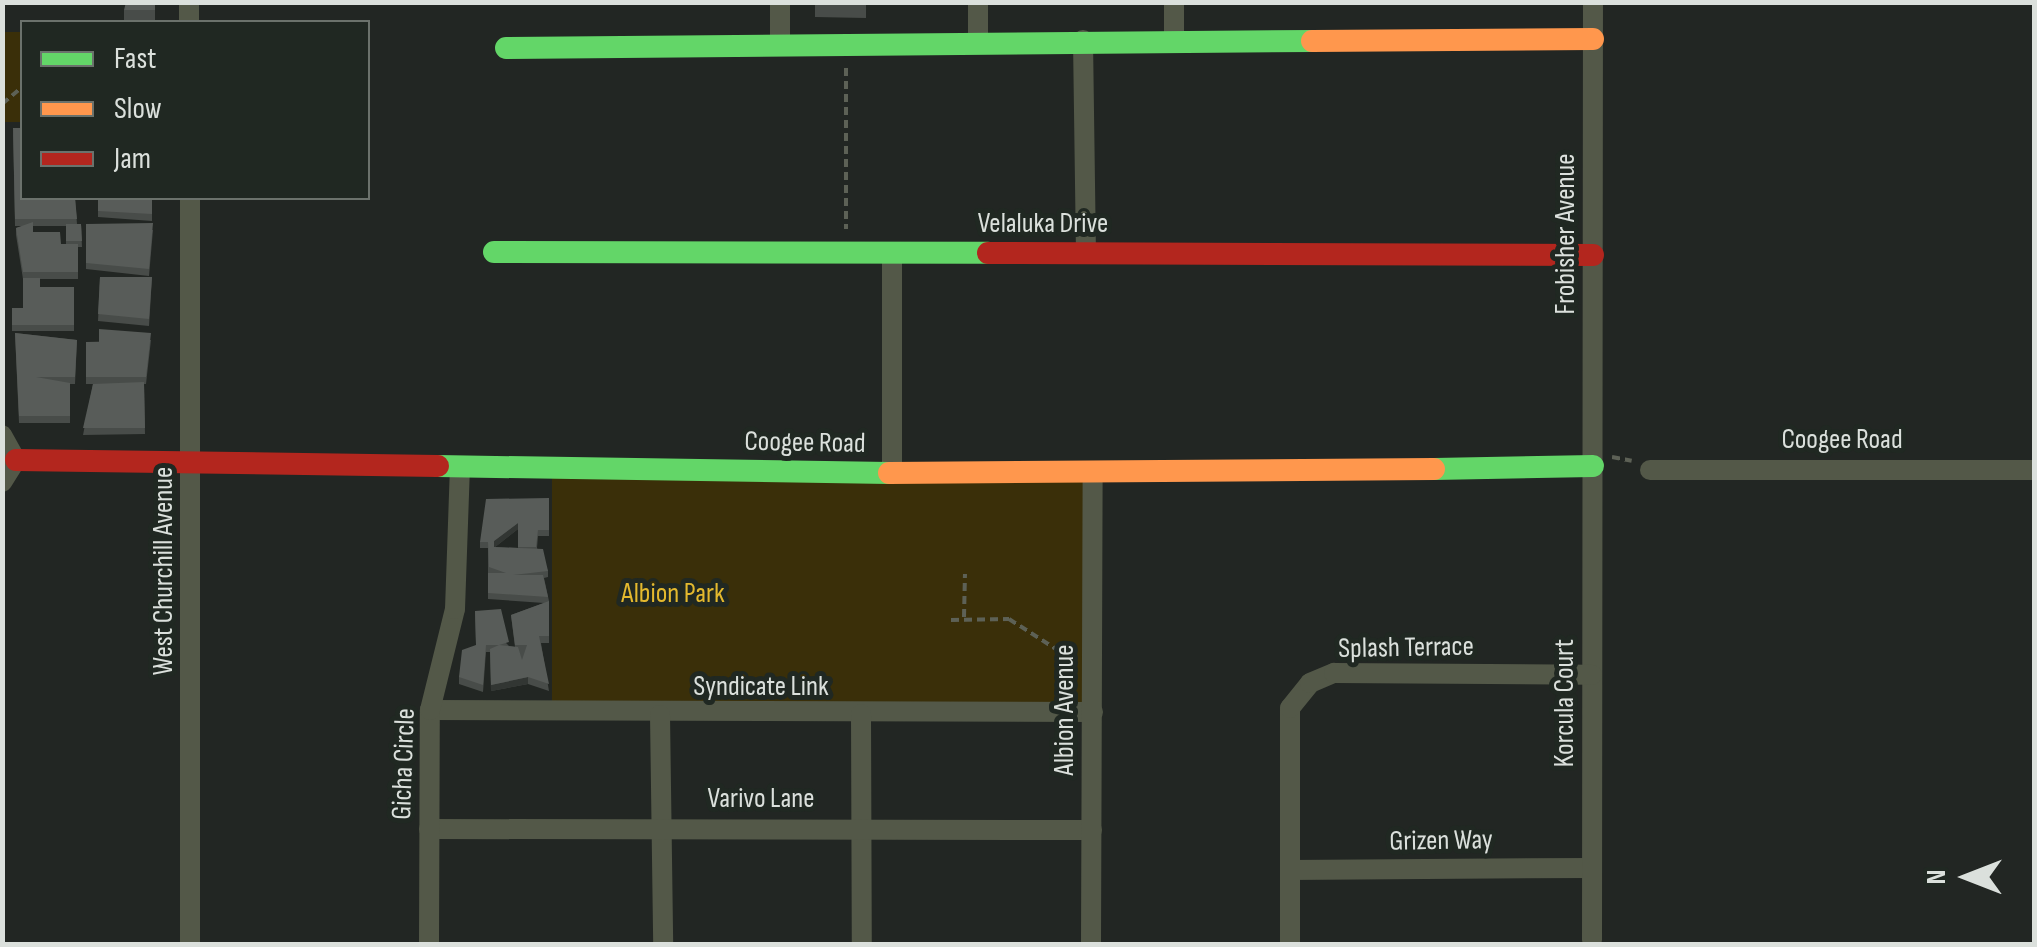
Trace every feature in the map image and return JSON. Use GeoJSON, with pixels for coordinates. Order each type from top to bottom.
{"type":"FeatureCollection","features":[{"type":"Feature","properties":{"kind":"street"},"geometry":{"type":"LineString","coordinates":[[780,2],[780,42]]}},
{"type":"Feature","properties":{"kind":"street"},"geometry":{"type":"LineString","coordinates":[[978,2],[978,42]]}},
{"type":"Feature","properties":{"kind":"street"},"geometry":{"type":"LineString","coordinates":[[1174,2],[1174,43]]}},
{"type":"Feature","properties":{"kind":"street","name":"Frobisher Avenue"},"geometry":{"type":"LineString","coordinates":[[1593,2],[1593,462]]}},
{"type":"Feature","properties":{"kind":"street"},"geometry":{"type":"LineString","coordinates":[[506,48],[780,42],[1593,39]]}},
{"type":"Feature","properties":{"kind":"street"},"geometry":{"type":"LineString","coordinates":[[1083,40],[1086,254]]}},
{"type":"Feature","properties":{"kind":"street","name":"West Churchill Avenue"},"geometry":{"type":"LineString","coordinates":[[190,200],[190,944]]}},
{"type":"Feature","properties":{"kind":"street","name":"Velaluka Drive"},"geometry":{"type":"LineString","coordinates":[[494,252],[1593,255]]}},
{"type":"Feature","properties":{"kind":"street"},"geometry":{"type":"LineString","coordinates":[[892,254],[892,474]]}},
{"type":"Feature","properties":{"kind":"street"},"geometry":{"type":"LineString","coordinates":[[2,435],[16,460],[2,482]]}},
{"type":"Feature","properties":{"kind":"street","name":"Coogee Road"},"geometry":{"type":"LineString","coordinates":[[16,460],[191,467],[1093,476],[1593,462]]}},
{"type":"Feature","properties":{"kind":"street","name":"Korcula Court"},"geometry":{"type":"LineString","coordinates":[[1592,940],[1593,462]]}},
{"type":"Feature","properties":{"kind":"street","name":"Gicha Circle"},"geometry":{"type":"LineString","coordinates":[[429,944],[430,710],[455,609],[460,469]]}},
{"type":"Feature","properties":{"kind":"street","name":"Coogee Road"},"geometry":{"type":"LineString","coordinates":[[1650,470],[2034,470]]}},
{"type":"Feature","properties":{"kind":"street","name":"Albion Avenue"},"geometry":{"type":"LineString","coordinates":[[1090,944],[1093,476]]}},
{"type":"Feature","properties":{"kind":"street","name":"Splash Terrace"},"geometry":{"type":"LineString","coordinates":[[1290,944],[1290,708],[1310,684],[1334,673],[1592,675]]}},
{"type":"Feature","properties":{"kind":"street","name":"Syndicate Link"},"geometry":{"type":"LineString","coordinates":[[430,710],[660,715],[1093,712]]}},
{"type":"Feature","properties":{"kind":"street"},"geometry":{"type":"LineString","coordinates":[[861,714],[862,944]]}},
{"type":"Feature","properties":{"kind":"street"},"geometry":{"type":"LineString","coordinates":[[660,715],[663,944]]}},
{"type":"Feature","properties":{"kind":"street","name":"Varivo Lane"},"geometry":{"type":"LineString","coordinates":[[429,829],[662,826],[1092,830]]}},
{"type":"Feature","properties":{"kind":"street","name":"Grizen Way"},"geometry":{"type":"LineString","coordinates":[[1290,870],[1592,868]]}},
{"type":"Feature","properties":{"kind":"path"},"geometry":{"type":"LineString","coordinates":[[846,42],[846,254]]}},
{"type":"Feature","properties":{"kind":"path"},"geometry":{"type":"LineString","coordinates":[[2,104],[20,96]]}},
{"type":"Feature","properties":{"kind":"path"},"geometry":{"type":"LineString","coordinates":[[1593,462],[1650,470]]}},
{"type":"Feature","properties":{"kind":"path"},"geometry":{"type":"LineString","coordinates":[[964,574],[964,617]]}},
{"type":"Feature","properties":{"kind":"path"},"geometry":{"type":"LineString","coordinates":[[951,620],[964,617],[1030,626],[1075,664]]}},
{"type":"Feature","properties":{"kind":"green space"},"geometry":{"type":"Polygon","coordinates":[[[4,32],[20,32],[20,122],[3,122],[4,32]]]}},
{"type":"Feature","properties":{"kind":"green space","name":"Albion Park"},"geometry":{"type":"Polygon","coordinates":[[[552,470],[1093,476],[1093,712],[552,716],[552,470]]]}},
{"type":"Feature","properties":{"kind":"building"},"geometry":{"type":"Polygon","coordinates":[[[126,2],[155,2],[155,10],[124,10],[126,2]]]}},
{"type":"Feature","properties":{"kind":"building"},"geometry":{"type":"Polygon","coordinates":[[[13,128],[20,128],[20,200],[75,200],[77,219],[15,219],[13,128]]]}},
{"type":"Feature","properties":{"kind":"building"},"geometry":{"type":"Polygon","coordinates":[[[98,200],[152,200],[152,214],[98,211],[98,200]]]}},
{"type":"Feature","properties":{"kind":"building"},"geometry":{"type":"Polygon","coordinates":[[[33,222],[33,232],[60,232],[61,244],[78,244],[78,272],[23,272],[16,228],[33,222]]]}},
{"type":"Feature","properties":{"kind":"building"},"geometry":{"type":"Polygon","coordinates":[[[153,223],[149,269],[86,263],[86,224],[153,223]]]}},
{"type":"Feature","properties":{"kind":"building"},"geometry":{"type":"Polygon","coordinates":[[[66,224],[81,224],[82,241],[66,241],[66,224]]]}},
{"type":"Feature","properties":{"kind":"building"},"geometry":{"type":"Polygon","coordinates":[[[100,277],[152,277],[149,319],[98,314],[100,277]]]}},
{"type":"Feature","properties":{"kind":"building"},"geometry":{"type":"Polygon","coordinates":[[[23,278],[40,278],[40,287],[74,287],[74,325],[12,325],[12,308],[23,308],[23,278]]]}},
{"type":"Feature","properties":{"kind":"building"},"geometry":{"type":"Polygon","coordinates":[[[99,329],[151,333],[146,377],[86,377],[86,342],[99,342],[99,329]]]}},
{"type":"Feature","properties":{"kind":"building"},"geometry":{"type":"Polygon","coordinates":[[[15,333],[77,340],[75,377],[36,377],[70,383],[70,416],[19,416],[15,333]]]}},
{"type":"Feature","properties":{"kind":"building"},"geometry":{"type":"Polygon","coordinates":[[[144,382],[145,428],[83,428],[93,384],[144,382]]]}},
{"type":"Feature","properties":{"kind":"building"},"geometry":{"type":"Polygon","coordinates":[[[549,498],[549,530],[538,530],[536,547],[518,547],[518,523],[494,541],[494,547],[543,549],[548,571],[513,575],[543,575],[548,597],[488,593],[488,573],[506,573],[489,567],[488,542],[480,542],[486,499],[549,498]]]}},
{"type":"Feature","properties":{"kind":"building"},"geometry":{"type":"Polygon","coordinates":[[[549,601],[549,636],[539,636],[549,684],[528,677],[491,685],[490,649],[499,645],[518,647],[522,660],[527,645],[515,645],[511,615],[549,601]]]}},
{"type":"Feature","properties":{"kind":"building"},"geometry":{"type":"Polygon","coordinates":[[[501,609],[509,642],[486,645],[483,685],[459,677],[462,650],[476,645],[475,611],[501,609]]]}},
{"type":"Feature","properties":{"kind":"traffic: fast"},"geometry":{"type":"LineString","coordinates":[[506,48],[1312,41]]}},
{"type":"Feature","properties":{"kind":"traffic: fast"},"geometry":{"type":"LineString","coordinates":[[494,252],[988,253]]}},
{"type":"Feature","properties":{"kind":"traffic: fast"},"geometry":{"type":"LineString","coordinates":[[438,466],[889,473]]}},
{"type":"Feature","properties":{"kind":"traffic: fast"},"geometry":{"type":"LineString","coordinates":[[1434,469],[1593,466]]}},
{"type":"Feature","properties":{"kind":"traffic: slow"},"geometry":{"type":"LineString","coordinates":[[1312,41],[1593,39]]}},
{"type":"Feature","properties":{"kind":"traffic: slow"},"geometry":{"type":"LineString","coordinates":[[889,473],[1434,469]]}},
{"type":"Feature","properties":{"kind":"traffic: jam"},"geometry":{"type":"LineString","coordinates":[[988,253],[1593,255]]}},
{"type":"Feature","properties":{"kind":"traffic: jam"},"geometry":{"type":"LineString","coordinates":[[16,460],[438,466]]}}]}
